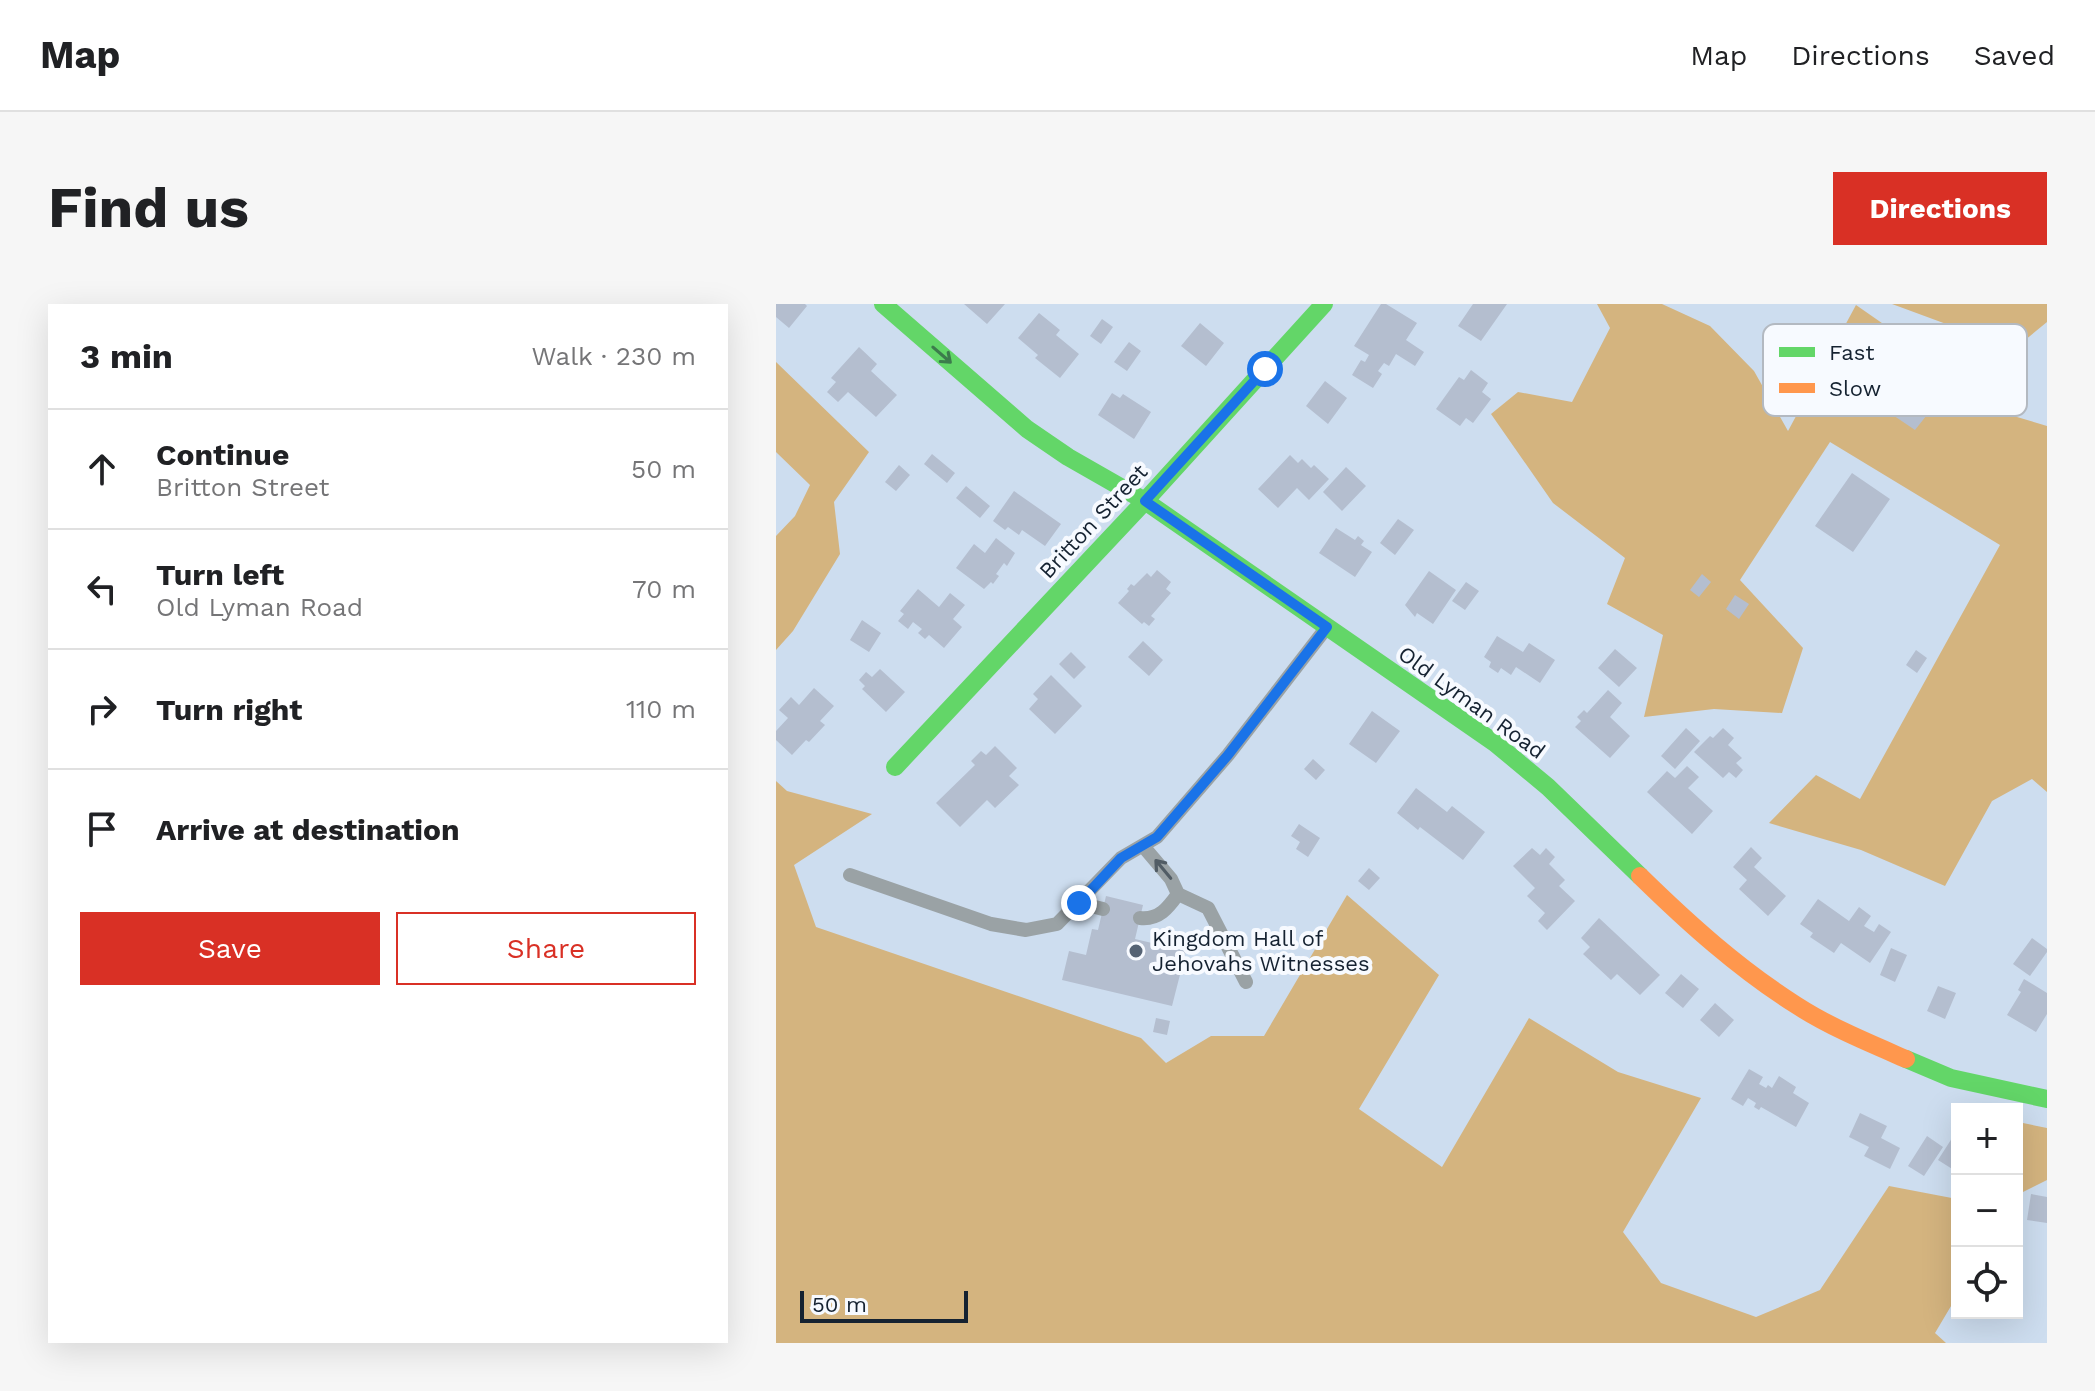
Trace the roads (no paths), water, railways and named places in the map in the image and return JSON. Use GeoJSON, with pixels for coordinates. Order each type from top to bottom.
{"type":"FeatureCollection","features":[{"type":"Feature","properties":{"kind":"street","name":"Old Lyman Road"},"geometry":{"type":"LineString","coordinates":[[883,304],[1027,429],[1068,457],[1145,501],[1495,743],[1548,787],[1677,912],[1723,952],[1787,999],[1853,1036],[1951,1078],[2047,1099]]}},
{"type":"Feature","properties":{"kind":"street","name":"Britton Street"},"geometry":{"type":"LineString","coordinates":[[895,767],[1145,501],[1324,304]]}},
{"type":"Feature","properties":{"kind":"lane"},"geometry":{"type":"LineString","coordinates":[[850,875],[991,924],[1026,930],[1057,924],[1121,858],[1157,837],[1228,755],[1327,627]]}},
{"type":"Feature","properties":{"kind":"lane"},"geometry":{"type":"LineString","coordinates":[[1143,846],[1171,879],[1178,894],[1208,908],[1246,982]]}},
{"type":"Feature","properties":{"kind":"lane"},"geometry":{"type":"LineString","coordinates":[[1140,918],[1150,919],[1167,910],[1178,894]]}},
{"type":"Feature","properties":{"kind":"lane"},"geometry":{"type":"LineString","coordinates":[[1079,903],[1103,909]]}},
{"type":"Feature","properties":{"kind":"place","name":"Kingdom Hall of Jehovahs Witnesses"},"geometry":{"type":"Point","coordinates":[1136,951]}}]}
